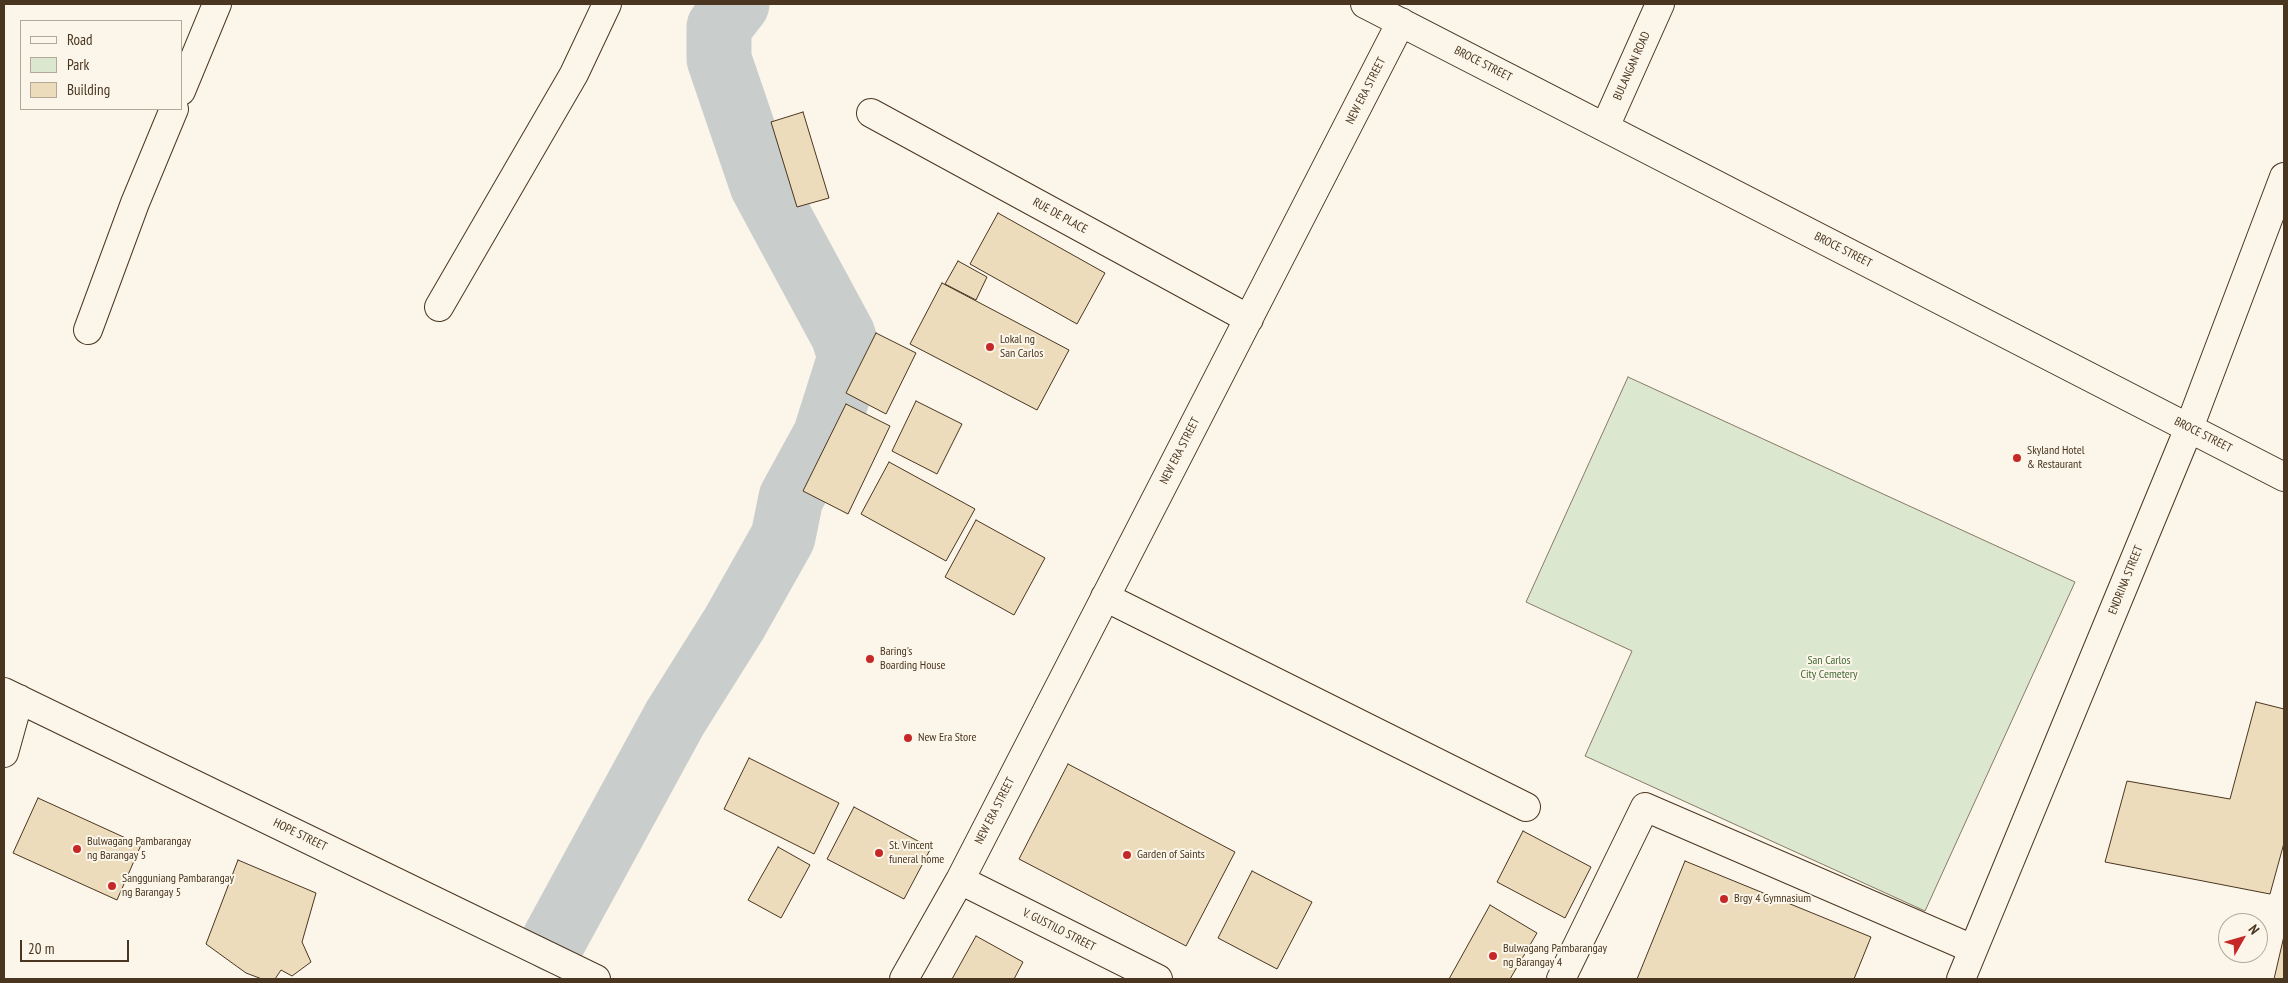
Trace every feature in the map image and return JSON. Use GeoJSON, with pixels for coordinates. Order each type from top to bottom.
{"type":"FeatureCollection","features":[{"type":"Feature","properties":{"kind":"street"},"geometry":{"type":"LineString","coordinates":[[182,89],[217,4]]}},
{"type":"Feature","properties":{"kind":"street"},"geometry":{"type":"LineString","coordinates":[[439,307],[574,74],[607,4]]}},
{"type":"Feature","properties":{"kind":"street","name":"BROCE STREET"},"geometry":{"type":"LineString","coordinates":[[1365,4],[2284,477]]}},
{"type":"Feature","properties":{"kind":"street","name":"BULANGAN ROAD"},"geometry":{"type":"LineString","coordinates":[[1605,127],[1660,4]]}},
{"type":"Feature","properties":{"kind":"street","name":"NEW ERA STREET"},"geometry":{"type":"LineString","coordinates":[[904,979],[960,880],[1401,22]]}},
{"type":"Feature","properties":{"kind":"street"},"geometry":{"type":"LineString","coordinates":[[88,330],[135,203],[174,110]]}},
{"type":"Feature","properties":{"kind":"street","name":"RUE DE PLACE"},"geometry":{"type":"LineString","coordinates":[[871,113],[1248,319]]}},
{"type":"Feature","properties":{"kind":"street","name":"ENDRINA STREET"},"geometry":{"type":"LineString","coordinates":[[1961,979],[2189,428],[2284,177]]}},
{"type":"Feature","properties":{"kind":"street"},"geometry":{"type":"LineString","coordinates":[[1105,597],[1526,807]]}},
{"type":"Feature","properties":{"kind":"street"},"geometry":{"type":"LineString","coordinates":[[4,753],[11,696]]}},
{"type":"Feature","properties":{"kind":"street","name":"HOPE STREET"},"geometry":{"type":"LineString","coordinates":[[11,696],[596,979]]}},
{"type":"Feature","properties":{"kind":"street"},"geometry":{"type":"LineString","coordinates":[[1561,979],[1644,807],[1973,950]]}},
{"type":"Feature","properties":{"kind":"street","name":"V. GUSTILO STREET"},"geometry":{"type":"LineString","coordinates":[[960,880],[1158,979]]}},
{"type":"Feature","properties":{"kind":"green space","name":"San Carlos City Cemetery"},"geometry":{"type":"Polygon","coordinates":[[[1628,377],[2075,582],[1925,911],[1585,756],[1632,651],[1526,602],[1628,377]]]}},
{"type":"Feature","properties":{"kind":"building"},"geometry":{"type":"Polygon","coordinates":[[[803,112],[829,198],[797,207],[771,122],[803,112]]]}},
{"type":"Feature","properties":{"kind":"building"},"geometry":{"type":"Polygon","coordinates":[[[998,213],[1105,273],[1077,324],[970,264],[998,213]]]}},
{"type":"Feature","properties":{"kind":"building"},"geometry":{"type":"Polygon","coordinates":[[[958,261],[987,277],[976,300],[945,284],[958,261]]]}},
{"type":"Feature","properties":{"kind":"building","name":"Lokal ng San Carlos"},"geometry":{"type":"Polygon","coordinates":[[[942,283],[1069,350],[1037,410],[910,344],[942,283]]]}},
{"type":"Feature","properties":{"kind":"building"},"geometry":{"type":"Polygon","coordinates":[[[876,333],[916,353],[886,414],[846,393],[876,333]]]}},
{"type":"Feature","properties":{"kind":"building"},"geometry":{"type":"Polygon","coordinates":[[[916,401],[962,424],[937,474],[892,451],[916,401]]]}},
{"type":"Feature","properties":{"kind":"building"},"geometry":{"type":"Polygon","coordinates":[[[846,404],[890,426],[848,514],[803,491],[846,404]]]}},
{"type":"Feature","properties":{"kind":"building"},"geometry":{"type":"Polygon","coordinates":[[[889,462],[975,509],[946,561],[861,514],[889,462]]]}},
{"type":"Feature","properties":{"kind":"building"},"geometry":{"type":"Polygon","coordinates":[[[976,520],[1045,558],[1014,615],[945,577],[976,520]]]}},
{"type":"Feature","properties":{"kind":"building"},"geometry":{"type":"Polygon","coordinates":[[[2256,702],[2284,709],[2284,843],[2270,894],[2105,862],[2127,781],[2230,799],[2256,702]]]}},
{"type":"Feature","properties":{"kind":"building"},"geometry":{"type":"Polygon","coordinates":[[[749,758],[839,803],[814,854],[724,809],[749,758]]]}},
{"type":"Feature","properties":{"kind":"building","name":"Garden of Saints"},"geometry":{"type":"Polygon","coordinates":[[[1068,764],[1235,852],[1186,946],[1019,859],[1068,764]]]}},
{"type":"Feature","properties":{"kind":"building","name":"Bulwagang Pambarangay ng Barangay 5"},"geometry":{"type":"Polygon","coordinates":[[[38,798],[141,845],[117,900],[13,853],[38,798]]]}},
{"type":"Feature","properties":{"kind":"building","name":"St. Vincent funeral home"},"geometry":{"type":"Polygon","coordinates":[[[854,807],[931,848],[904,899],[827,859],[854,807]]]}},
{"type":"Feature","properties":{"kind":"building"},"geometry":{"type":"Polygon","coordinates":[[[1523,831],[1591,867],[1565,918],[1497,882],[1523,831]]]}},
{"type":"Feature","properties":{"kind":"building"},"geometry":{"type":"Polygon","coordinates":[[[778,847],[810,865],[781,918],[748,900],[778,847]]]}},
{"type":"Feature","properties":{"kind":"building"},"geometry":{"type":"Polygon","coordinates":[[[238,860],[316,893],[302,942],[311,962],[292,976],[281,970],[275,979],[262,979],[246,973],[206,944],[238,860]]]}},
{"type":"Feature","properties":{"kind":"building","name":"Brgy 4 Gymnasium"},"geometry":{"type":"Polygon","coordinates":[[[1685,861],[1871,937],[1854,979],[1637,979],[1685,861]]]}},
{"type":"Feature","properties":{"kind":"building"},"geometry":{"type":"Polygon","coordinates":[[[1252,871],[1312,902],[1277,969],[1218,938],[1252,871]]]}},
{"type":"Feature","properties":{"kind":"building","name":"Bulwagang Pambarangay ng Barangay 4"},"geometry":{"type":"Polygon","coordinates":[[[1490,905],[1537,933],[1510,979],[1449,979],[1490,905]]]}},
{"type":"Feature","properties":{"kind":"building"},"geometry":{"type":"Polygon","coordinates":[[[976,936],[1023,962],[1014,979],[952,979],[976,936]]]}},
{"type":"Feature","properties":{"kind":"building"},"geometry":{"type":"Polygon","coordinates":[[[2284,936],[2284,979],[2274,979],[2284,936]]]}},
{"type":"Feature","properties":{"kind":"waterway"},"geometry":{"type":"LineString","coordinates":[[554,940],[675,718],[734,624],[783,537],[791,498],[825,436],[850,357],[843,335],[762,185],[719,59],[719,27],[737,4]]}},
{"type":"Feature","properties":{"kind":"place","name":"Lokal ng San Carlos"},"geometry":{"type":"Point","coordinates":[990,347]}},
{"type":"Feature","properties":{"kind":"place","name":"Skyland Hotel & Restaurant"},"geometry":{"type":"Point","coordinates":[2017,458]}},
{"type":"Feature","properties":{"kind":"place","name":"Baring's Boarding House"},"geometry":{"type":"Point","coordinates":[870,659]}},
{"type":"Feature","properties":{"kind":"place","name":"New Era Store"},"geometry":{"type":"Point","coordinates":[908,738]}},
{"type":"Feature","properties":{"kind":"place","name":"Bulwagang Pambarangay ng Barangay 5"},"geometry":{"type":"Point","coordinates":[77,849]}},
{"type":"Feature","properties":{"kind":"place","name":"St. Vincent funeral home"},"geometry":{"type":"Point","coordinates":[879,853]}},
{"type":"Feature","properties":{"kind":"place","name":"Garden of Saints"},"geometry":{"type":"Point","coordinates":[1127,855]}},
{"type":"Feature","properties":{"kind":"place","name":"Sangguniang Pambarangay ng Barangay 5"},"geometry":{"type":"Point","coordinates":[112,886]}},
{"type":"Feature","properties":{"kind":"place","name":"Brgy 4 Gymnasium"},"geometry":{"type":"Point","coordinates":[1724,899]}},
{"type":"Feature","properties":{"kind":"place","name":"Bulwagang Pambarangay ng Barangay 4"},"geometry":{"type":"Point","coordinates":[1493,956]}}]}
